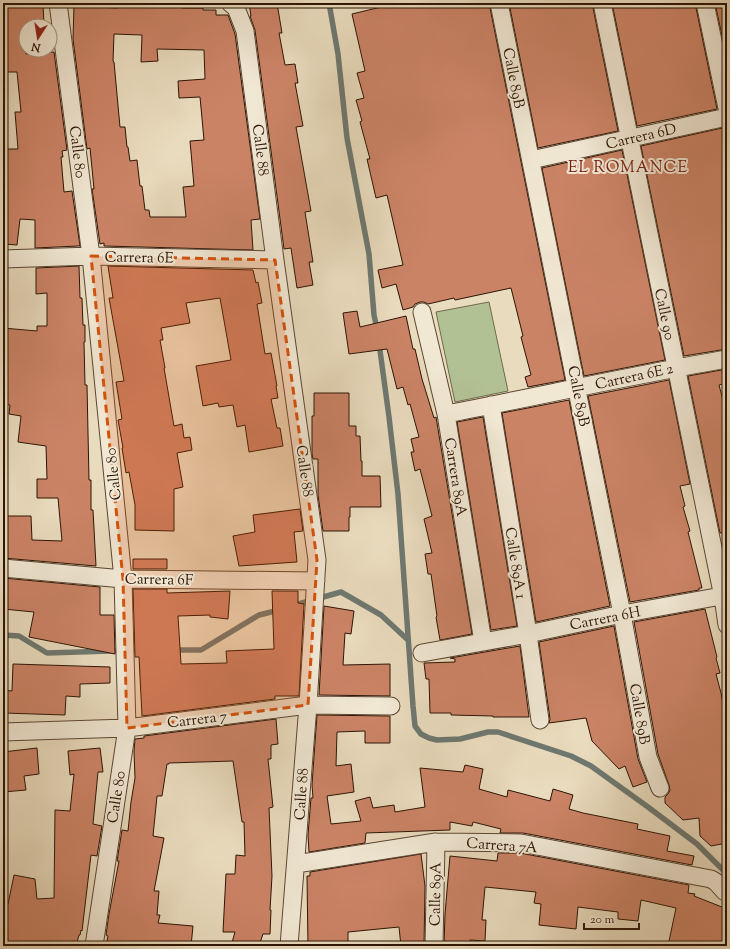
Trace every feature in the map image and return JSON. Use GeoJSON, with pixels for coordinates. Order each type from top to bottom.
{"type":"FeatureCollection","features":[{"type":"Feature","properties":{"kind":"street","name":"Calle 80"},"geometry":{"type":"LineString","coordinates":[[58,3],[91,256],[123,579],[127,728],[94,946]]}},
{"type":"Feature","properties":{"kind":"street","name":"Calle 88"},"geometry":{"type":"LineString","coordinates":[[230,3],[236,8],[245,31],[317,560],[308,705],[289,946]]}},
{"type":"Feature","properties":{"kind":"street","name":"Calle 89B"},"geometry":{"type":"LineString","coordinates":[[499,3],[622,614],[648,757],[660,788]]}},
{"type":"Feature","properties":{"kind":"street","name":"Calle 90"},"geometry":{"type":"LineString","coordinates":[[602,3],[676,367],[725,596],[727,625]]}},
{"type":"Feature","properties":{"kind":"street"},"geometry":{"type":"LineString","coordinates":[[705,3],[727,108]]}},
{"type":"Feature","properties":{"kind":"street","name":"Carrera 6D"},"geometry":{"type":"LineString","coordinates":[[531,160],[727,116]]}},
{"type":"Feature","properties":{"kind":"street","name":"Carrera 6E"},"geometry":{"type":"LineString","coordinates":[[3,259],[91,256],[276,260]]}},
{"type":"Feature","properties":{"kind":"street","name":"Carrera 89A"},"geometry":{"type":"LineString","coordinates":[[422,312],[446,414],[483,642]]}},
{"type":"Feature","properties":{"kind":"street","name":"Carrera 6E 2"},"geometry":{"type":"LineString","coordinates":[[446,414],[676,367],[727,359]]}},
{"type":"Feature","properties":{"kind":"street","name":"Calle 89A 1"},"geometry":{"type":"LineString","coordinates":[[491,405],[528,634],[540,720]]}},
{"type":"Feature","properties":{"kind":"street","name":"Carrera 6F"},"geometry":{"type":"LineString","coordinates":[[3,568],[123,579],[316,581]]}},
{"type":"Feature","properties":{"kind":"street","name":"Carrera 6H"},"geometry":{"type":"LineString","coordinates":[[483,642],[622,614],[725,596]]}},
{"type":"Feature","properties":{"kind":"street"},"geometry":{"type":"LineString","coordinates":[[422,653],[483,642]]}},
{"type":"Feature","properties":{"kind":"street","name":"Carrera 7"},"geometry":{"type":"LineString","coordinates":[[3,732],[127,728],[308,705],[391,706]]}},
{"type":"Feature","properties":{"kind":"street","name":"Carrera 7A"},"geometry":{"type":"LineString","coordinates":[[296,864],[436,842],[521,843],[711,879],[716,882],[725,892]]}},
{"type":"Feature","properties":{"kind":"street","name":"Calle 89A"},"geometry":{"type":"LineString","coordinates":[[434,946],[436,842]]}},
{"type":"Feature","properties":{"kind":"highlighted area"},"geometry":{"type":"Polygon","coordinates":[[[91,256],[275,260],[317,560],[308,705],[127,728],[123,579],[91,256]]]}},
{"type":"Feature","properties":{"kind":"green space"},"geometry":{"type":"Polygon","coordinates":[[[489,302],[508,391],[455,402],[436,312],[489,302]]]}},
{"type":"Feature","properties":{"kind":"building"},"geometry":{"type":"Polygon","coordinates":[[[3,3],[43,3],[44,18],[18,18],[18,58],[55,58],[67,150],[62,151],[63,157],[61,157],[64,192],[72,191],[80,246],[35,248],[35,220],[20,219],[17,245],[3,244],[3,149],[18,149],[15,112],[21,112],[17,72],[3,72],[3,3]]]}},
{"type":"Feature","properties":{"kind":"building"},"geometry":{"type":"Polygon","coordinates":[[[118,3],[182,5],[182,8],[203,8],[203,10],[216,10],[216,15],[228,15],[235,34],[260,219],[251,220],[253,250],[104,246],[104,243],[100,244],[92,189],[94,189],[90,148],[87,149],[73,39],[74,6],[118,8],[118,3]],[[114,34],[113,61],[120,127],[125,127],[130,161],[137,160],[145,210],[149,210],[150,217],[186,217],[183,187],[194,186],[190,141],[204,140],[200,97],[179,98],[178,81],[205,79],[204,50],[157,49],[158,61],[141,62],[142,35],[114,34]]]}},
{"type":"Feature","properties":{"kind":"building"},"geometry":{"type":"Polygon","coordinates":[[[249,3],[277,3],[282,33],[279,33],[285,65],[295,64],[298,83],[295,83],[303,126],[296,127],[311,211],[305,212],[313,262],[309,262],[313,285],[297,288],[291,248],[284,249],[255,30],[250,16],[249,3]]]}},
{"type":"Feature","properties":{"kind":"building"},"geometry":{"type":"Polygon","coordinates":[[[398,3],[489,3],[565,380],[528,387],[525,377],[531,375],[521,337],[523,336],[511,288],[455,300],[454,298],[428,304],[420,302],[415,304],[413,307],[403,310],[396,284],[382,288],[378,270],[403,265],[387,195],[376,198],[367,159],[370,159],[356,100],[364,98],[357,73],[365,71],[352,14],[398,3]]]}},
{"type":"Feature","properties":{"kind":"building"},"geometry":{"type":"Polygon","coordinates":[[[509,3],[592,3],[618,131],[538,148],[509,3]]]}},
{"type":"Feature","properties":{"kind":"building"},"geometry":{"type":"Polygon","coordinates":[[[612,3],[695,3],[717,109],[637,126],[612,3]]]}},
{"type":"Feature","properties":{"kind":"building"},"geometry":{"type":"Polygon","coordinates":[[[715,3],[727,3],[727,59],[715,3]]]}},
{"type":"Feature","properties":{"kind":"building"},"geometry":{"type":"Polygon","coordinates":[[[727,127],[727,349],[684,356],[641,146],[727,127]]]}},
{"type":"Feature","properties":{"kind":"building"},"geometry":{"type":"Polygon","coordinates":[[[622,150],[665,360],[584,376],[542,168],[622,150]]]}},
{"type":"Feature","properties":{"kind":"building"},"geometry":{"type":"Polygon","coordinates":[[[79,266],[80,298],[82,298],[83,325],[85,325],[85,385],[87,385],[89,480],[91,480],[91,510],[93,510],[96,566],[3,558],[3,516],[31,516],[32,540],[62,541],[58,498],[37,498],[37,479],[47,479],[46,446],[18,442],[21,416],[9,414],[10,405],[3,404],[3,328],[37,331],[37,326],[47,326],[47,293],[36,294],[36,268],[79,266]]]}},
{"type":"Feature","properties":{"kind":"building"},"geometry":{"type":"Polygon","coordinates":[[[108,266],[253,270],[256,283],[258,282],[262,303],[257,304],[265,354],[271,353],[277,386],[278,398],[271,399],[277,428],[280,428],[283,446],[249,452],[245,425],[237,427],[233,405],[219,407],[218,403],[203,406],[196,366],[231,360],[220,298],[186,303],[190,323],[161,328],[163,340],[160,340],[174,426],[182,424],[184,438],[190,437],[192,450],[177,453],[183,487],[174,489],[174,531],[135,530],[135,505],[129,472],[126,473],[118,420],[122,419],[116,382],[124,381],[109,298],[113,298],[108,266]]]}},
{"type":"Feature","properties":{"kind":"building"},"geometry":{"type":"Polygon","coordinates":[[[357,311],[360,327],[406,316],[413,349],[415,349],[422,379],[434,418],[436,417],[472,634],[440,640],[431,574],[428,574],[425,554],[432,553],[424,519],[432,516],[420,469],[415,471],[411,452],[414,452],[411,439],[419,437],[410,404],[408,405],[403,387],[397,389],[387,349],[349,354],[343,313],[357,311]]]}},
{"type":"Feature","properties":{"kind":"building"},"geometry":{"type":"Polygon","coordinates":[[[727,369],[727,383],[719,385],[727,415],[727,532],[720,533],[688,376],[727,369]]]}},
{"type":"Feature","properties":{"kind":"building"},"geometry":{"type":"Polygon","coordinates":[[[669,380],[690,484],[680,486],[685,506],[683,507],[690,531],[688,532],[702,588],[699,588],[699,590],[630,602],[588,396],[669,380]]]}},
{"type":"Feature","properties":{"kind":"building"},"geometry":{"type":"Polygon","coordinates":[[[314,393],[349,393],[349,426],[356,426],[356,436],[360,436],[362,476],[380,476],[381,507],[350,507],[349,531],[323,531],[318,495],[318,459],[313,459],[312,454],[312,416],[314,416],[314,393]]]}},
{"type":"Feature","properties":{"kind":"building"},"geometry":{"type":"Polygon","coordinates":[[[569,400],[610,606],[536,622],[502,413],[569,400]]]}},
{"type":"Feature","properties":{"kind":"building"},"geometry":{"type":"Polygon","coordinates":[[[483,417],[517,626],[491,630],[457,422],[483,417]]]}},
{"type":"Feature","properties":{"kind":"building"},"geometry":{"type":"Polygon","coordinates":[[[300,509],[303,531],[294,532],[297,562],[239,566],[233,536],[255,532],[253,515],[300,509]]]}},
{"type":"Feature","properties":{"kind":"building"},"geometry":{"type":"Polygon","coordinates":[[[133,559],[167,559],[167,569],[133,569],[133,559]]]}},
{"type":"Feature","properties":{"kind":"building"},"geometry":{"type":"Polygon","coordinates":[[[3,578],[100,587],[100,615],[114,615],[115,654],[29,637],[34,612],[3,609],[3,578]]]}},
{"type":"Feature","properties":{"kind":"building"},"geometry":{"type":"Polygon","coordinates":[[[133,589],[167,589],[167,593],[230,591],[228,619],[210,617],[210,615],[178,616],[181,664],[227,663],[226,651],[274,649],[272,591],[298,591],[298,603],[304,604],[299,696],[275,696],[275,699],[142,716],[139,657],[135,657],[133,589]]]}},
{"type":"Feature","properties":{"kind":"building"},"geometry":{"type":"Polygon","coordinates":[[[324,606],[354,611],[351,634],[345,633],[343,665],[390,664],[390,696],[319,695],[324,606]]]}},
{"type":"Feature","properties":{"kind":"building"},"geometry":{"type":"Polygon","coordinates":[[[705,609],[717,657],[720,673],[716,674],[727,726],[727,843],[711,846],[700,836],[699,818],[683,820],[665,803],[665,797],[670,790],[658,754],[634,622],[705,609]]]}},
{"type":"Feature","properties":{"kind":"building"},"geometry":{"type":"Polygon","coordinates":[[[614,626],[638,759],[647,782],[633,787],[625,766],[619,769],[592,741],[586,718],[549,723],[550,719],[539,642],[614,626]]]}},
{"type":"Feature","properties":{"kind":"building"},"geometry":{"type":"Polygon","coordinates":[[[520,646],[529,717],[493,717],[451,715],[451,713],[430,713],[429,679],[426,679],[424,663],[455,662],[455,659],[450,658],[520,646]]]}},
{"type":"Feature","properties":{"kind":"building"},"geometry":{"type":"Polygon","coordinates":[[[13,664],[110,667],[110,683],[80,684],[80,697],[66,696],[65,715],[3,713],[3,690],[12,691],[13,664]]]}},
{"type":"Feature","properties":{"kind":"building"},"geometry":{"type":"Polygon","coordinates":[[[317,715],[390,716],[390,743],[365,743],[365,731],[337,732],[336,766],[351,764],[354,792],[327,796],[331,824],[361,821],[355,801],[370,797],[373,808],[394,805],[395,812],[425,807],[420,768],[463,772],[465,765],[483,769],[479,789],[507,797],[508,790],[550,801],[553,789],[573,795],[569,809],[638,824],[637,829],[670,836],[667,851],[694,856],[692,865],[523,833],[500,833],[501,829],[473,822],[472,826],[450,822],[450,830],[366,833],[365,843],[309,852],[308,835],[311,798],[313,798],[312,785],[317,715]]]}},
{"type":"Feature","properties":{"kind":"building"},"geometry":{"type":"Polygon","coordinates":[[[276,719],[278,744],[271,745],[271,759],[268,759],[273,807],[269,808],[272,876],[270,934],[263,934],[259,946],[231,946],[235,932],[223,932],[226,874],[235,874],[236,855],[245,856],[244,822],[242,822],[233,761],[169,763],[167,764],[162,796],[157,796],[153,836],[164,838],[154,891],[159,891],[157,915],[160,915],[158,923],[193,926],[191,946],[106,946],[108,936],[106,935],[119,861],[117,861],[122,830],[128,831],[135,778],[135,739],[144,738],[144,736],[276,719]]]}},
{"type":"Feature","properties":{"kind":"building"},"geometry":{"type":"Polygon","coordinates":[[[37,748],[39,774],[24,776],[26,790],[3,792],[3,752],[37,748]]]}},
{"type":"Feature","properties":{"kind":"building"},"geometry":{"type":"Polygon","coordinates":[[[100,748],[103,772],[98,772],[93,824],[102,826],[97,856],[91,855],[82,931],[81,930],[76,946],[3,946],[3,920],[14,875],[35,879],[37,899],[54,898],[55,810],[70,811],[74,774],[70,775],[68,751],[100,748]]]}},
{"type":"Feature","properties":{"kind":"building"},"geometry":{"type":"Polygon","coordinates":[[[498,853],[520,853],[689,885],[688,893],[695,894],[694,896],[727,909],[727,946],[668,946],[676,908],[641,900],[638,921],[618,919],[618,912],[578,907],[576,929],[539,925],[541,904],[534,903],[536,892],[485,887],[482,920],[486,920],[485,941],[470,940],[470,946],[444,946],[450,856],[497,861],[498,853]]]}},
{"type":"Feature","properties":{"kind":"building"},"geometry":{"type":"Polygon","coordinates":[[[421,854],[425,886],[424,946],[401,946],[399,927],[348,932],[348,943],[344,943],[344,946],[308,946],[307,876],[310,876],[310,872],[421,854]]]}},
{"type":"Feature","properties":{"kind":"waterway"},"geometry":{"type":"LineString","coordinates":[[329,3],[338,54],[347,138],[369,254],[374,315],[377,329]]}},
{"type":"Feature","properties":{"kind":"waterway"},"geometry":{"type":"LineString","coordinates":[[379,343],[398,494],[415,726],[421,734],[437,740],[460,739],[488,732],[498,732],[571,756],[591,766],[697,844],[727,874]]}},
{"type":"Feature","properties":{"kind":"waterway"},"geometry":{"type":"LineString","coordinates":[[295,605],[341,592],[381,615],[408,640]]}},
{"type":"Feature","properties":{"kind":"waterway"},"geometry":{"type":"LineString","coordinates":[[174,650],[201,650],[259,615],[279,610]]}},
{"type":"Feature","properties":{"kind":"waterway"},"geometry":{"type":"LineString","coordinates":[[3,635],[19,636],[47,653],[142,650]]}},
{"type":"Feature","properties":{"kind":"district","name":"EL ROMANCE"},"geometry":{"type":"Point","coordinates":[628,166]}}]}
